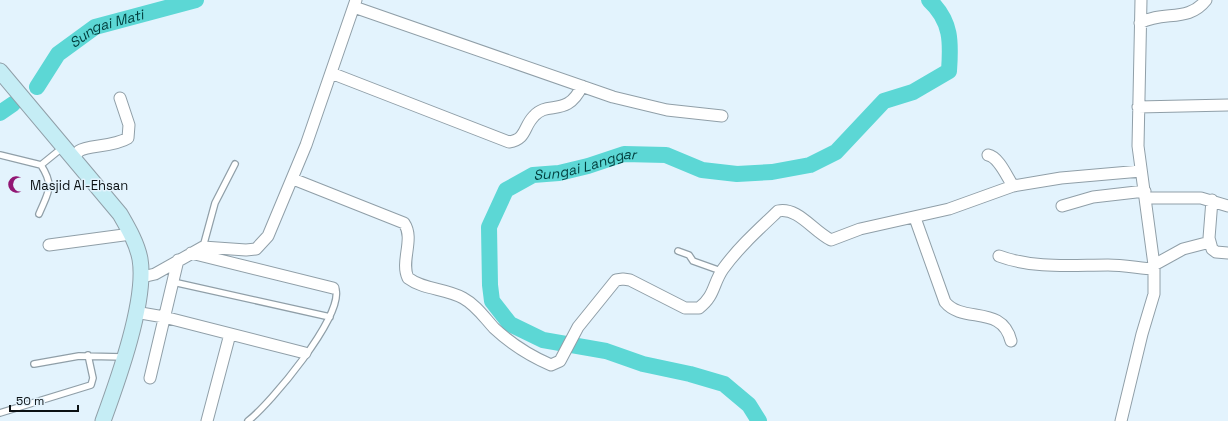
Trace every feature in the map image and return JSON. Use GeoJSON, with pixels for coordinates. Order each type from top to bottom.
{"type":"FeatureCollection","features":[{"type":"Feature","properties":{"kind":"main road"},"geometry":{"type":"LineString","coordinates":[[0,72],[120,214],[131,234],[140,257],[142,277],[135,312],[124,357],[103,421]]}},
{"type":"Feature","properties":{"kind":"street"},"geometry":{"type":"LineString","coordinates":[[1120,421],[1142,334],[1153,298],[1154,267],[1138,146],[1141,0]]}},
{"type":"Feature","properties":{"kind":"street"},"geometry":{"type":"LineString","coordinates":[[1140,23],[1148,19],[1196,11],[1206,0]]}},
{"type":"Feature","properties":{"kind":"street"},"geometry":{"type":"LineString","coordinates":[[142,277],[155,274],[204,247],[246,250],[256,249],[268,236],[293,179],[355,3],[613,97],[667,110],[722,116]]}},
{"type":"Feature","properties":{"kind":"street"},"geometry":{"type":"LineString","coordinates":[[331,74],[509,142],[521,138],[534,116],[542,111],[567,105],[577,97],[582,86]]}},
{"type":"Feature","properties":{"kind":"street"},"geometry":{"type":"LineString","coordinates":[[74,158],[79,151],[85,148],[114,144],[128,138],[129,125],[120,98]]}},
{"type":"Feature","properties":{"kind":"street"},"geometry":{"type":"LineString","coordinates":[[1138,107],[1228,105]]}},
{"type":"Feature","properties":{"kind":"street"},"geometry":{"type":"LineString","coordinates":[[988,155],[992,156],[996,160],[1013,186]]}},
{"type":"Feature","properties":{"kind":"street"},"geometry":{"type":"LineString","coordinates":[[293,179],[404,223],[408,234],[405,266],[408,278],[416,284],[449,292],[472,304],[511,343],[550,364],[560,361],[578,328],[616,280],[630,280],[685,308],[694,310],[702,306],[711,294],[721,271],[750,237],[778,211],[786,209],[795,212],[819,234],[831,240],[860,229],[916,218],[949,209],[1013,186],[1061,178],[1141,171]]}},
{"type":"Feature","properties":{"kind":"street"},"geometry":{"type":"LineString","coordinates":[[1062,206],[1093,197],[1145,195],[1191,197],[1212,200],[1228,206]]}},
{"type":"Feature","properties":{"kind":"street"},"geometry":{"type":"LineString","coordinates":[[1212,200],[1210,242],[1212,249],[1216,252],[1228,253]]}},
{"type":"Feature","properties":{"kind":"street"},"geometry":{"type":"LineString","coordinates":[[916,218],[945,302],[957,311],[990,317],[1003,325],[1008,332],[1011,341]]}},
{"type":"Feature","properties":{"kind":"street"},"geometry":{"type":"LineString","coordinates":[[49,245],[131,234]]}},
{"type":"Feature","properties":{"kind":"street"},"geometry":{"type":"LineString","coordinates":[[999,256],[1022,263],[1078,266],[1110,265],[1154,267],[1183,248],[1210,242]]}},
{"type":"Feature","properties":{"kind":"street"},"geometry":{"type":"LineString","coordinates":[[191,253],[333,288]]}},
{"type":"Feature","properties":{"kind":"street"},"geometry":{"type":"LineString","coordinates":[[150,378],[178,260]]}},
{"type":"Feature","properties":{"kind":"street"},"geometry":{"type":"LineString","coordinates":[[135,312],[164,317],[305,353]]}},
{"type":"Feature","properties":{"kind":"street"},"geometry":{"type":"LineString","coordinates":[[207,421],[230,334]]}},
{"type":"Feature","properties":{"kind":"lane"},"geometry":{"type":"LineString","coordinates":[[41,165],[63,147]]}},
{"type":"Feature","properties":{"kind":"lane"},"geometry":{"type":"LineString","coordinates":[[0,155],[41,165],[49,178],[50,184],[39,214]]}},
{"type":"Feature","properties":{"kind":"lane"},"geometry":{"type":"LineString","coordinates":[[204,247],[215,203],[235,164]]}},
{"type":"Feature","properties":{"kind":"lane"},"geometry":{"type":"LineString","coordinates":[[678,251],[688,255],[693,261],[721,271]]}},
{"type":"Feature","properties":{"kind":"lane"},"geometry":{"type":"LineString","coordinates":[[174,282],[330,317]]}},
{"type":"Feature","properties":{"kind":"lane"},"geometry":{"type":"LineString","coordinates":[[248,421],[287,380],[305,353],[321,334],[330,317],[337,294],[336,290],[333,288]]}},
{"type":"Feature","properties":{"kind":"lane"},"geometry":{"type":"LineString","coordinates":[[0,413],[91,385],[93,378],[88,355]]}},
{"type":"Feature","properties":{"kind":"lane"},"geometry":{"type":"LineString","coordinates":[[34,364],[88,355],[124,357]]}},
{"type":"Feature","properties":{"kind":"waterway","name":"Sungai Mati"},"geometry":{"type":"LineString","coordinates":[[37,87],[58,54],[95,27],[196,0]]}},
{"type":"Feature","properties":{"kind":"waterway","name":"Sungai Langgar"},"geometry":{"type":"LineString","coordinates":[[759,421],[749,405],[724,384],[690,374],[643,364],[606,351],[543,340],[510,324],[492,301],[490,285],[489,227],[506,190],[533,175],[559,173],[588,166],[624,154],[666,155],[702,170],[737,174],[772,172],[810,165],[836,152],[884,101],[913,92],[949,71],[950,42],[946,24],[937,8],[929,0]]}},
{"type":"Feature","properties":{"kind":"waterway","name":"Sungai Mati"},"geometry":{"type":"LineString","coordinates":[[0,113],[13,104]]}},
{"type":"Feature","properties":{"kind":"place","name":"Masjid Al-Ehsan"},"geometry":{"type":"Point","coordinates":[17,185]}}]}
